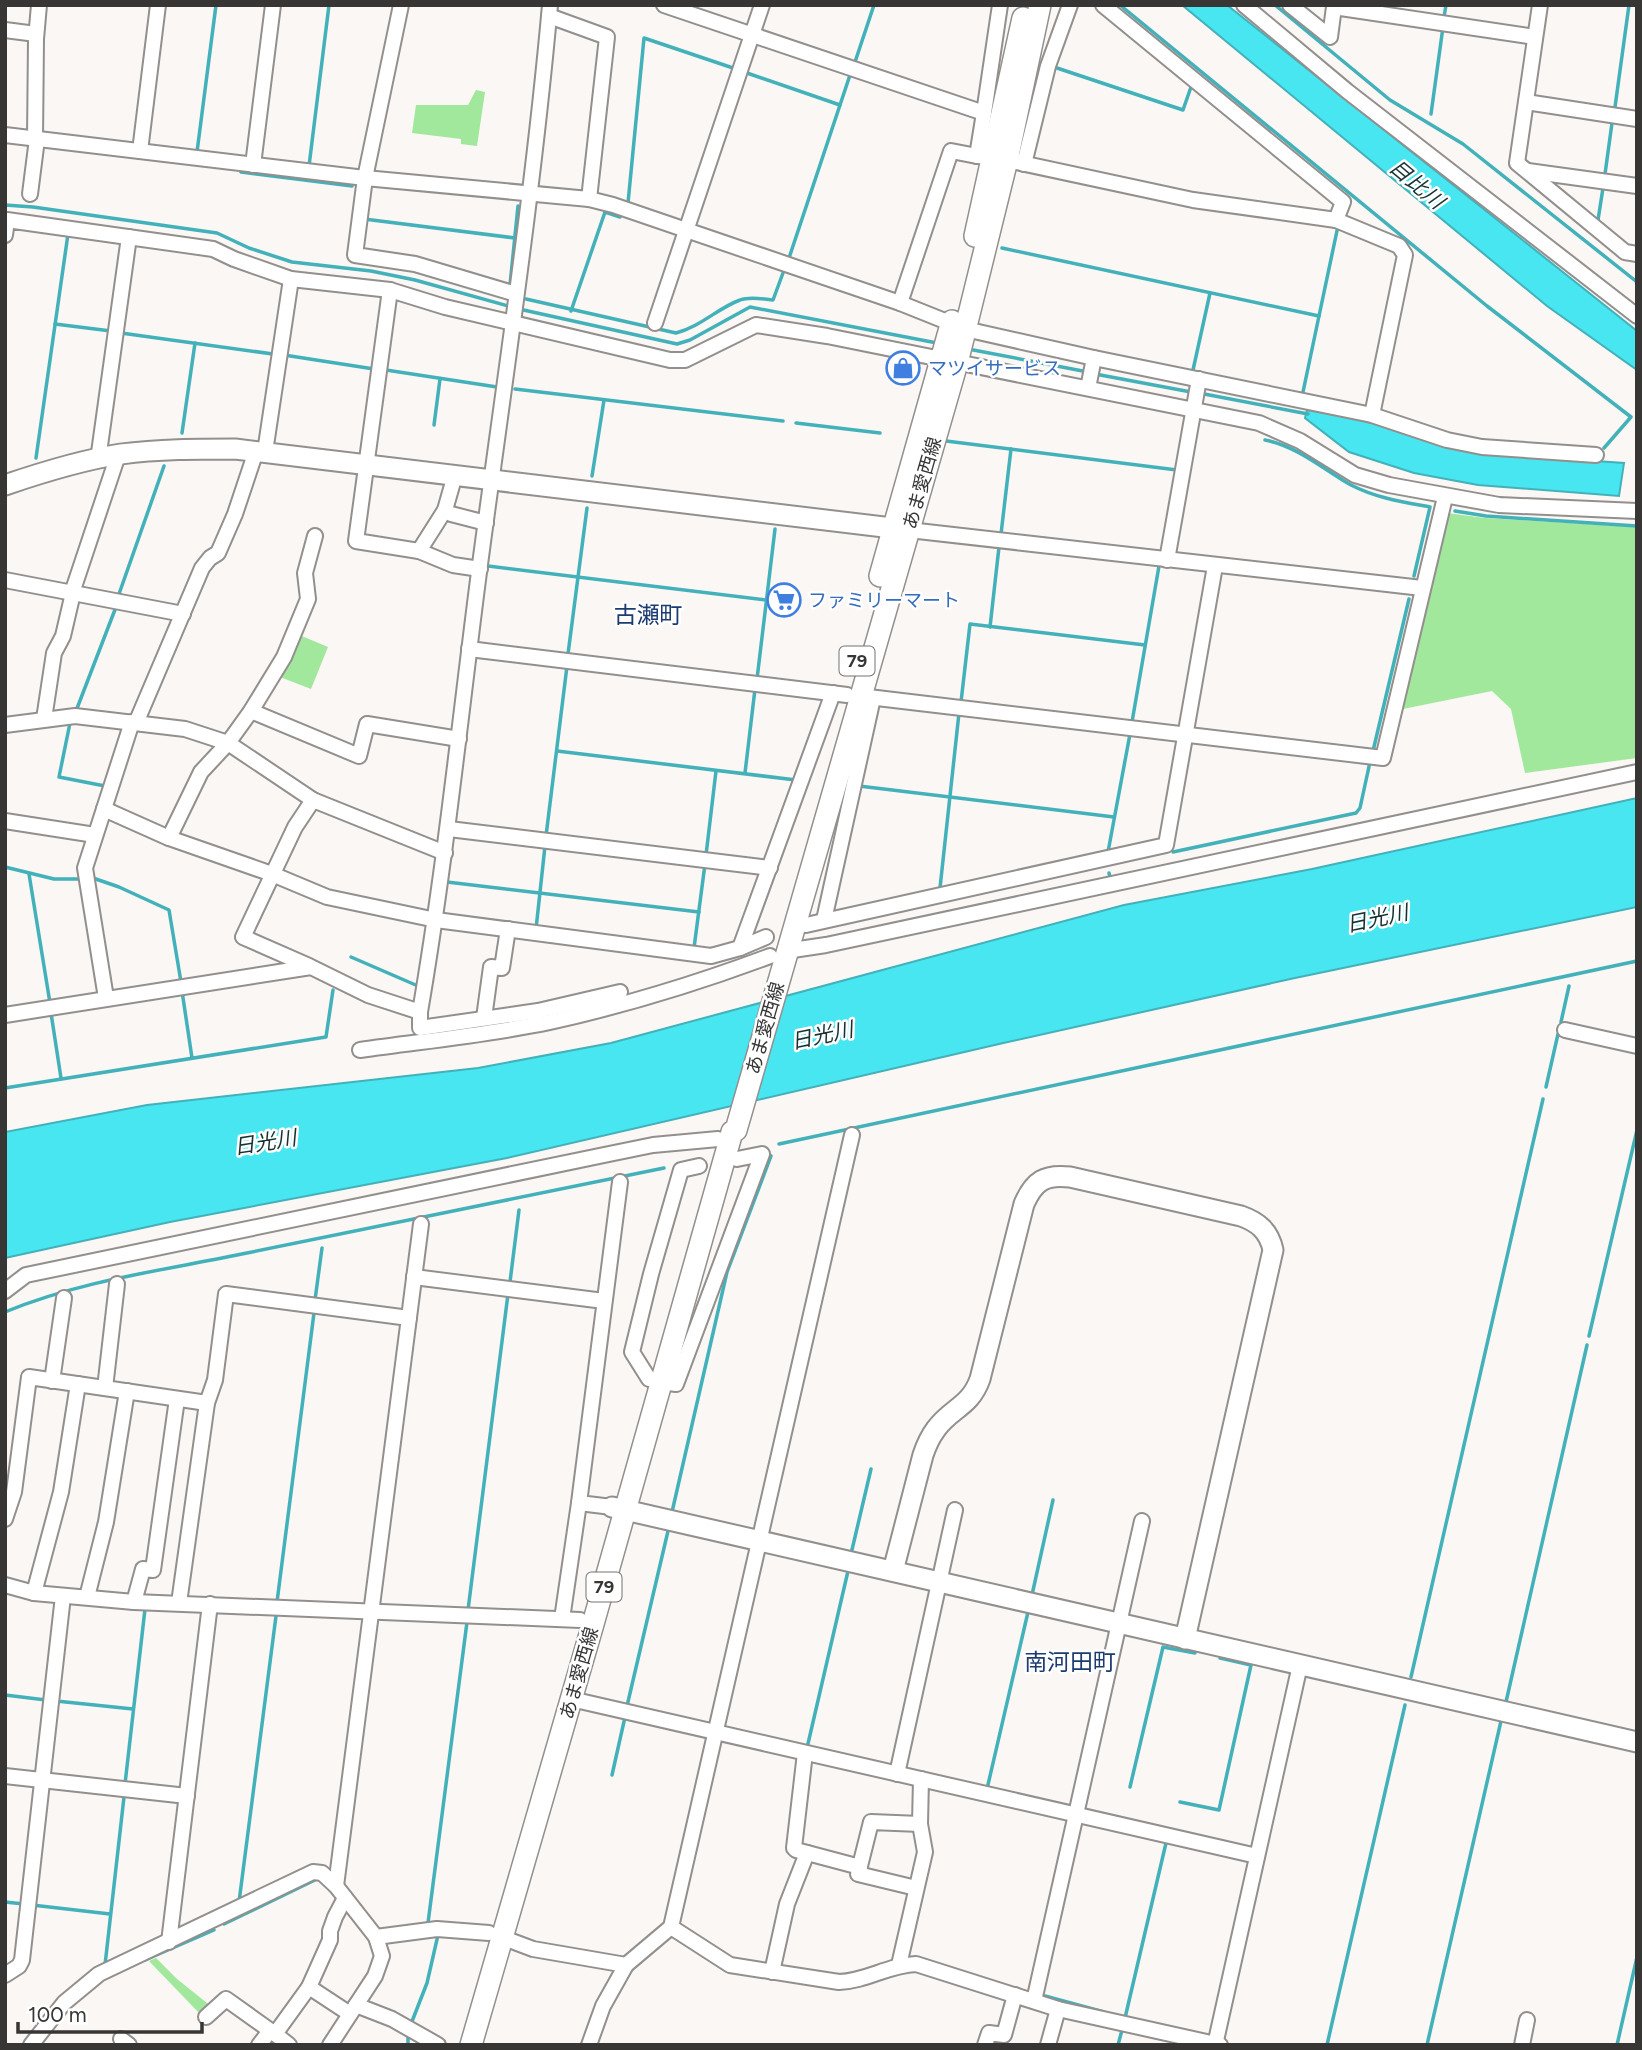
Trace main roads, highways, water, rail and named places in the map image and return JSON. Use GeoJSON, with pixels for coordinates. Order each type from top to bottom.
{"type":"FeatureCollection","features":[{"type":"Feature","properties":{"kind":"main road","name":"あま愛西線"},"geometry":{"type":"LineString","coordinates":[[1000,159],[1025,5]]}},
{"type":"Feature","properties":{"kind":"main road","name":"あま愛西線"},"geometry":{"type":"LineString","coordinates":[[458,2045],[571,1699],[618,1509],[732,1132],[725,1132],[774,956],[902,529],[953,345],[1040,5]]}},
{"type":"Feature","properties":{"kind":"main road","name":"あま愛西線"},"geometry":{"type":"LineString","coordinates":[[471,2045],[571,1619],[618,1509]]}},
{"type":"Feature","properties":{"kind":"water","name":"目比川"},"geometry":{"type":"Polygon","coordinates":[[[1182,5],[1227,5],[1637,331],[1637,370],[1547,306],[1182,5]]]}},
{"type":"Feature","properties":{"kind":"water"},"geometry":{"type":"Polygon","coordinates":[[[1307,410],[1369,420],[1537,457],[1624,463],[1619,496],[1478,485],[1414,473],[1349,452],[1305,418],[1307,410]]]}},
{"type":"Feature","properties":{"kind":"water","name":"日光川"},"geometry":{"type":"Polygon","coordinates":[[[1637,798],[1637,907],[1295,978],[507,1158],[170,1222],[5,1258],[5,1132],[147,1105],[478,1068],[611,1043],[1124,905],[1312,869],[1637,798]]]}},
{"type":"Feature","properties":{"kind":"waterway"},"geometry":{"type":"LineString","coordinates":[[197,152],[216,5]]}},
{"type":"Feature","properties":{"kind":"waterway"},"geometry":{"type":"LineString","coordinates":[[309,166],[329,5]]}},
{"type":"Feature","properties":{"kind":"waterway"},"geometry":{"type":"LineString","coordinates":[[854,65],[874,5]]}},
{"type":"Feature","properties":{"kind":"waterway"},"geometry":{"type":"LineString","coordinates":[[1120,5],[1487,306],[1631,417],[1604,448]]}},
{"type":"Feature","properties":{"kind":"waterway"},"geometry":{"type":"LineString","coordinates":[[1275,5],[1390,100],[1463,144],[1637,282]]}},
{"type":"Feature","properties":{"kind":"waterway"},"geometry":{"type":"LineString","coordinates":[[1444,17],[1446,5]]}},
{"type":"Feature","properties":{"kind":"waterway"},"geometry":{"type":"LineString","coordinates":[[1615,107],[1629,5]]}},
{"type":"Feature","properties":{"kind":"waterway"},"geometry":{"type":"LineString","coordinates":[[1431,114],[1443,27]]}},
{"type":"Feature","properties":{"kind":"waterway"},"geometry":{"type":"LineString","coordinates":[[628,203],[644,38],[733,68]]}},
{"type":"Feature","properties":{"kind":"waterway"},"geometry":{"type":"LineString","coordinates":[[1057,68],[1183,110],[1191,87]]}},
{"type":"Feature","properties":{"kind":"waterway"},"geometry":{"type":"LineString","coordinates":[[747,73],[840,105]]}},
{"type":"Feature","properties":{"kind":"waterway"},"geometry":{"type":"LineString","coordinates":[[789,258],[850,75]]}},
{"type":"Feature","properties":{"kind":"waterway"},"geometry":{"type":"LineString","coordinates":[[1605,174],[1612,123]]}},
{"type":"Feature","properties":{"kind":"waterway"},"geometry":{"type":"LineString","coordinates":[[241,172],[352,186]]}},
{"type":"Feature","properties":{"kind":"waterway"},"geometry":{"type":"LineString","coordinates":[[1598,220],[1603,188]]}},
{"type":"Feature","properties":{"kind":"waterway"},"geometry":{"type":"LineString","coordinates":[[5,205],[217,233],[249,248],[292,262],[371,271],[415,280],[512,307]]}},
{"type":"Feature","properties":{"kind":"waterway"},"geometry":{"type":"LineString","coordinates":[[510,285],[518,206]]}},
{"type":"Feature","properties":{"kind":"waterway"},"geometry":{"type":"LineString","coordinates":[[571,311],[605,212],[620,217]]}},
{"type":"Feature","properties":{"kind":"waterway"},"geometry":{"type":"LineString","coordinates":[[365,216],[364,219],[515,238]]}},
{"type":"Feature","properties":{"kind":"waterway"},"geometry":{"type":"LineString","coordinates":[[1002,248],[1319,316],[1338,226]]}},
{"type":"Feature","properties":{"kind":"waterway"},"geometry":{"type":"LineString","coordinates":[[36,458],[68,234]]}},
{"type":"Feature","properties":{"kind":"waterway"},"geometry":{"type":"LineString","coordinates":[[526,299],[676,333],[740,300],[773,300],[783,273]]}},
{"type":"Feature","properties":{"kind":"waterway"},"geometry":{"type":"LineString","coordinates":[[1193,370],[1210,293]]}},
{"type":"Feature","properties":{"kind":"waterway"},"geometry":{"type":"LineString","coordinates":[[519,309],[677,344],[690,340],[750,307],[937,343]]}},
{"type":"Feature","properties":{"kind":"waterway"},"geometry":{"type":"LineString","coordinates":[[1303,392],[1319,316]]}},
{"type":"Feature","properties":{"kind":"waterway"},"geometry":{"type":"LineString","coordinates":[[55,324],[111,331]]}},
{"type":"Feature","properties":{"kind":"waterway"},"geometry":{"type":"LineString","coordinates":[[121,333],[273,356]]}},
{"type":"Feature","properties":{"kind":"waterway"},"geometry":{"type":"LineString","coordinates":[[182,433],[195,343]]}},
{"type":"Feature","properties":{"kind":"waterway"},"geometry":{"type":"LineString","coordinates":[[968,349],[1088,372]]}},
{"type":"Feature","properties":{"kind":"waterway"},"geometry":{"type":"LineString","coordinates":[[284,355],[374,369]]}},
{"type":"Feature","properties":{"kind":"waterway"},"geometry":{"type":"LineString","coordinates":[[386,370],[497,387]]}},
{"type":"Feature","properties":{"kind":"waterway"},"geometry":{"type":"LineString","coordinates":[[1095,374],[1191,392]]}},
{"type":"Feature","properties":{"kind":"waterway"},"geometry":{"type":"LineString","coordinates":[[434,425],[440,379]]}},
{"type":"Feature","properties":{"kind":"waterway"},"geometry":{"type":"LineString","coordinates":[[515,389],[783,421]]}},
{"type":"Feature","properties":{"kind":"waterway"},"geometry":{"type":"LineString","coordinates":[[1199,393],[1308,414]]}},
{"type":"Feature","properties":{"kind":"waterway"},"geometry":{"type":"LineString","coordinates":[[592,476],[604,400]]}},
{"type":"Feature","properties":{"kind":"waterway"},"geometry":{"type":"LineString","coordinates":[[796,423],[880,433]]}},
{"type":"Feature","properties":{"kind":"waterway"},"geometry":{"type":"LineString","coordinates":[[1265,440],[1288,447],[1360,489],[1390,499],[1430,507],[1414,576]]}},
{"type":"Feature","properties":{"kind":"waterway"},"geometry":{"type":"LineString","coordinates":[[946,441],[1177,470]]}},
{"type":"Feature","properties":{"kind":"waterway"},"geometry":{"type":"LineString","coordinates":[[1001,534],[1011,449]]}},
{"type":"Feature","properties":{"kind":"waterway"},"geometry":{"type":"LineString","coordinates":[[119,594],[164,466]]}},
{"type":"Feature","properties":{"kind":"waterway"},"geometry":{"type":"LineString","coordinates":[[568,654],[587,508]]}},
{"type":"Feature","properties":{"kind":"waterway"},"geometry":{"type":"LineString","coordinates":[[1455,511],[1486,516],[1637,526]]}},
{"type":"Feature","properties":{"kind":"waterway"},"geometry":{"type":"LineString","coordinates":[[757,679],[775,529]]}},
{"type":"Feature","properties":{"kind":"waterway"},"geometry":{"type":"LineString","coordinates":[[990,627],[999,547]]}},
{"type":"Feature","properties":{"kind":"waterway"},"geometry":{"type":"LineString","coordinates":[[488,566],[766,600]]}},
{"type":"Feature","properties":{"kind":"waterway"},"geometry":{"type":"LineString","coordinates":[[1132,722],[1159,566]]}},
{"type":"Feature","properties":{"kind":"waterway"},"geometry":{"type":"LineString","coordinates":[[1373,751],[1409,599]]}},
{"type":"Feature","properties":{"kind":"waterway"},"geometry":{"type":"LineString","coordinates":[[76,711],[116,607]]}},
{"type":"Feature","properties":{"kind":"waterway"},"geometry":{"type":"LineString","coordinates":[[961,702],[970,624],[1145,645]]}},
{"type":"Feature","properties":{"kind":"waterway"},"geometry":{"type":"LineString","coordinates":[[546,836],[567,666]]}},
{"type":"Feature","properties":{"kind":"waterway"},"geometry":{"type":"LineString","coordinates":[[745,773],[755,689]]}},
{"type":"Feature","properties":{"kind":"waterway"},"geometry":{"type":"LineString","coordinates":[[940,888],[959,713]]}},
{"type":"Feature","properties":{"kind":"waterway"},"geometry":{"type":"LineString","coordinates":[[70,723],[59,777],[105,786]]}},
{"type":"Feature","properties":{"kind":"waterway"},"geometry":{"type":"LineString","coordinates":[[1108,852],[1130,734]]}},
{"type":"Feature","properties":{"kind":"waterway"},"geometry":{"type":"LineString","coordinates":[[557,751],[796,780]]}},
{"type":"Feature","properties":{"kind":"waterway"},"geometry":{"type":"LineString","coordinates":[[1173,852],[1356,813],[1360,808],[1370,762]]}},
{"type":"Feature","properties":{"kind":"waterway"},"geometry":{"type":"LineString","coordinates":[[706,855],[716,771]]}},
{"type":"Feature","properties":{"kind":"waterway"},"geometry":{"type":"LineString","coordinates":[[859,786],[1114,817]]}},
{"type":"Feature","properties":{"kind":"waterway"},"geometry":{"type":"LineString","coordinates":[[536,929],[545,846]]}},
{"type":"Feature","properties":{"kind":"waterway"},"geometry":{"type":"LineString","coordinates":[[694,948],[705,864]]}},
{"type":"Feature","properties":{"kind":"waterway"},"geometry":{"type":"LineString","coordinates":[[5,867],[54,879],[82,879]]}},
{"type":"Feature","properties":{"kind":"waterway"},"geometry":{"type":"LineString","coordinates":[[1109,873],[1110,877]]}},
{"type":"Feature","properties":{"kind":"waterway"},"geometry":{"type":"LineString","coordinates":[[29,874],[50,1003]]}},
{"type":"Feature","properties":{"kind":"waterway"},"geometry":{"type":"LineString","coordinates":[[93,878],[169,910],[181,982]]}},
{"type":"Feature","properties":{"kind":"waterway"},"geometry":{"type":"LineString","coordinates":[[447,882],[699,912]]}},
{"type":"Feature","properties":{"kind":"waterway"},"geometry":{"type":"LineString","coordinates":[[351,957],[418,984]]}},
{"type":"Feature","properties":{"kind":"waterway"},"geometry":{"type":"LineString","coordinates":[[779,1144],[1637,961]]}},
{"type":"Feature","properties":{"kind":"waterway"},"geometry":{"type":"LineString","coordinates":[[1561,1022],[1569,986]]}},
{"type":"Feature","properties":{"kind":"waterway"},"geometry":{"type":"LineString","coordinates":[[5,1088],[326,1037],[333,990]]}},
{"type":"Feature","properties":{"kind":"waterway"},"geometry":{"type":"LineString","coordinates":[[182,991],[192,1058]]}},
{"type":"Feature","properties":{"kind":"waterway"},"geometry":{"type":"LineString","coordinates":[[51,1013],[61,1078]]}},
{"type":"Feature","properties":{"kind":"waterway"},"geometry":{"type":"LineString","coordinates":[[1546,1087],[1558,1034]]}},
{"type":"Feature","properties":{"kind":"waterway"},"geometry":{"type":"LineString","coordinates":[[1411,1677],[1543,1099]]}},
{"type":"Feature","properties":{"kind":"waterway"},"geometry":{"type":"LineString","coordinates":[[1589,1336],[1637,1130]]}},
{"type":"Feature","properties":{"kind":"waterway"},"geometry":{"type":"LineString","coordinates":[[672,1512],[727,1272],[771,1156]]}},
{"type":"Feature","properties":{"kind":"waterway"},"geometry":{"type":"LineString","coordinates":[[5,1312],[64,1292],[124,1277],[664,1168]]}},
{"type":"Feature","properties":{"kind":"waterway"},"geometry":{"type":"LineString","coordinates":[[510,1282],[519,1210]]}},
{"type":"Feature","properties":{"kind":"waterway"},"geometry":{"type":"LineString","coordinates":[[315,1300],[322,1248]]}},
{"type":"Feature","properties":{"kind":"waterway"},"geometry":{"type":"LineString","coordinates":[[468,1610],[508,1294]]}},
{"type":"Feature","properties":{"kind":"waterway"},"geometry":{"type":"LineString","coordinates":[[277,1602],[314,1313]]}},
{"type":"Feature","properties":{"kind":"waterway"},"geometry":{"type":"LineString","coordinates":[[1506,1702],[1587,1345]]}},
{"type":"Feature","properties":{"kind":"waterway"},"geometry":{"type":"LineString","coordinates":[[851,1554],[871,1469]]}},
{"type":"Feature","properties":{"kind":"waterway"},"geometry":{"type":"LineString","coordinates":[[1032,1595],[1053,1500]]}},
{"type":"Feature","properties":{"kind":"waterway"},"geometry":{"type":"LineString","coordinates":[[627,1706],[668,1531]]}},
{"type":"Feature","properties":{"kind":"waterway"},"geometry":{"type":"LineString","coordinates":[[807,1748],[848,1571]]}},
{"type":"Feature","properties":{"kind":"waterway"},"geometry":{"type":"LineString","coordinates":[[125,1784],[145,1609]]}},
{"type":"Feature","properties":{"kind":"waterway"},"geometry":{"type":"LineString","coordinates":[[987,1789],[1028,1612]]}},
{"type":"Feature","properties":{"kind":"waterway"},"geometry":{"type":"LineString","coordinates":[[239,1902],[276,1616]]}},
{"type":"Feature","properties":{"kind":"waterway"},"geometry":{"type":"LineString","coordinates":[[428,1923],[467,1622]]}},
{"type":"Feature","properties":{"kind":"waterway"},"geometry":{"type":"LineString","coordinates":[[1130,1787],[1163,1647],[1195,1653]]}},
{"type":"Feature","properties":{"kind":"waterway"},"geometry":{"type":"LineString","coordinates":[[1180,1802],[1219,1810],[1251,1665],[1220,1658]]}},
{"type":"Feature","properties":{"kind":"waterway"},"geometry":{"type":"LineString","coordinates":[[5,1695],[46,1700]]}},
{"type":"Feature","properties":{"kind":"waterway"},"geometry":{"type":"LineString","coordinates":[[56,1701],[133,1709]]}},
{"type":"Feature","properties":{"kind":"waterway"},"geometry":{"type":"LineString","coordinates":[[1327,2045],[1405,1705]]}},
{"type":"Feature","properties":{"kind":"waterway"},"geometry":{"type":"LineString","coordinates":[[612,1775],[625,1717]]}},
{"type":"Feature","properties":{"kind":"waterway"},"geometry":{"type":"LineString","coordinates":[[1427,2045],[1501,1721]]}},
{"type":"Feature","properties":{"kind":"waterway"},"geometry":{"type":"LineString","coordinates":[[105,1965],[124,1797]]}},
{"type":"Feature","properties":{"kind":"waterway"},"geometry":{"type":"LineString","coordinates":[[1122,2017],[1125,2018],[1166,1843]]}},
{"type":"Feature","properties":{"kind":"waterway"},"geometry":{"type":"LineString","coordinates":[[224,1924],[317,1879]]}},
{"type":"Feature","properties":{"kind":"waterway"},"geometry":{"type":"LineString","coordinates":[[5,1902],[24,1904]]}},
{"type":"Feature","properties":{"kind":"waterway"},"geometry":{"type":"LineString","coordinates":[[32,1905],[110,1914]]}},
{"type":"Feature","properties":{"kind":"waterway"},"geometry":{"type":"LineString","coordinates":[[145,1960],[214,1930]]}},
{"type":"Feature","properties":{"kind":"waterway"},"geometry":{"type":"LineString","coordinates":[[411,2024],[427,1983],[438,1935]]}},
{"type":"Feature","properties":{"kind":"waterway"},"geometry":{"type":"LineString","coordinates":[[1617,2045],[1637,1957]]}},
{"type":"Feature","properties":{"kind":"waterway"},"geometry":{"type":"LineString","coordinates":[[1045,1996],[1104,2012]]}},
{"type":"Feature","properties":{"kind":"waterway"},"geometry":{"type":"LineString","coordinates":[[1118,2045],[1122,2030]]}},
{"type":"Feature","properties":{"kind":"waterway"},"geometry":{"type":"LineString","coordinates":[[408,2033],[408,2045]]}},
{"type":"Feature","properties":{"kind":"place","name":"マツイサービス"},"geometry":{"type":"Point","coordinates":[903,368]}},
{"type":"Feature","properties":{"kind":"place","name":"ファミリーマート"},"geometry":{"type":"Point","coordinates":[784,600]}},
{"type":"Feature","properties":{"kind":"district","name":"古瀬町"},"geometry":{"type":"Point","coordinates":[648,615]}},
{"type":"Feature","properties":{"kind":"district","name":"南河田町"},"geometry":{"type":"Point","coordinates":[1070,1662]}}]}
